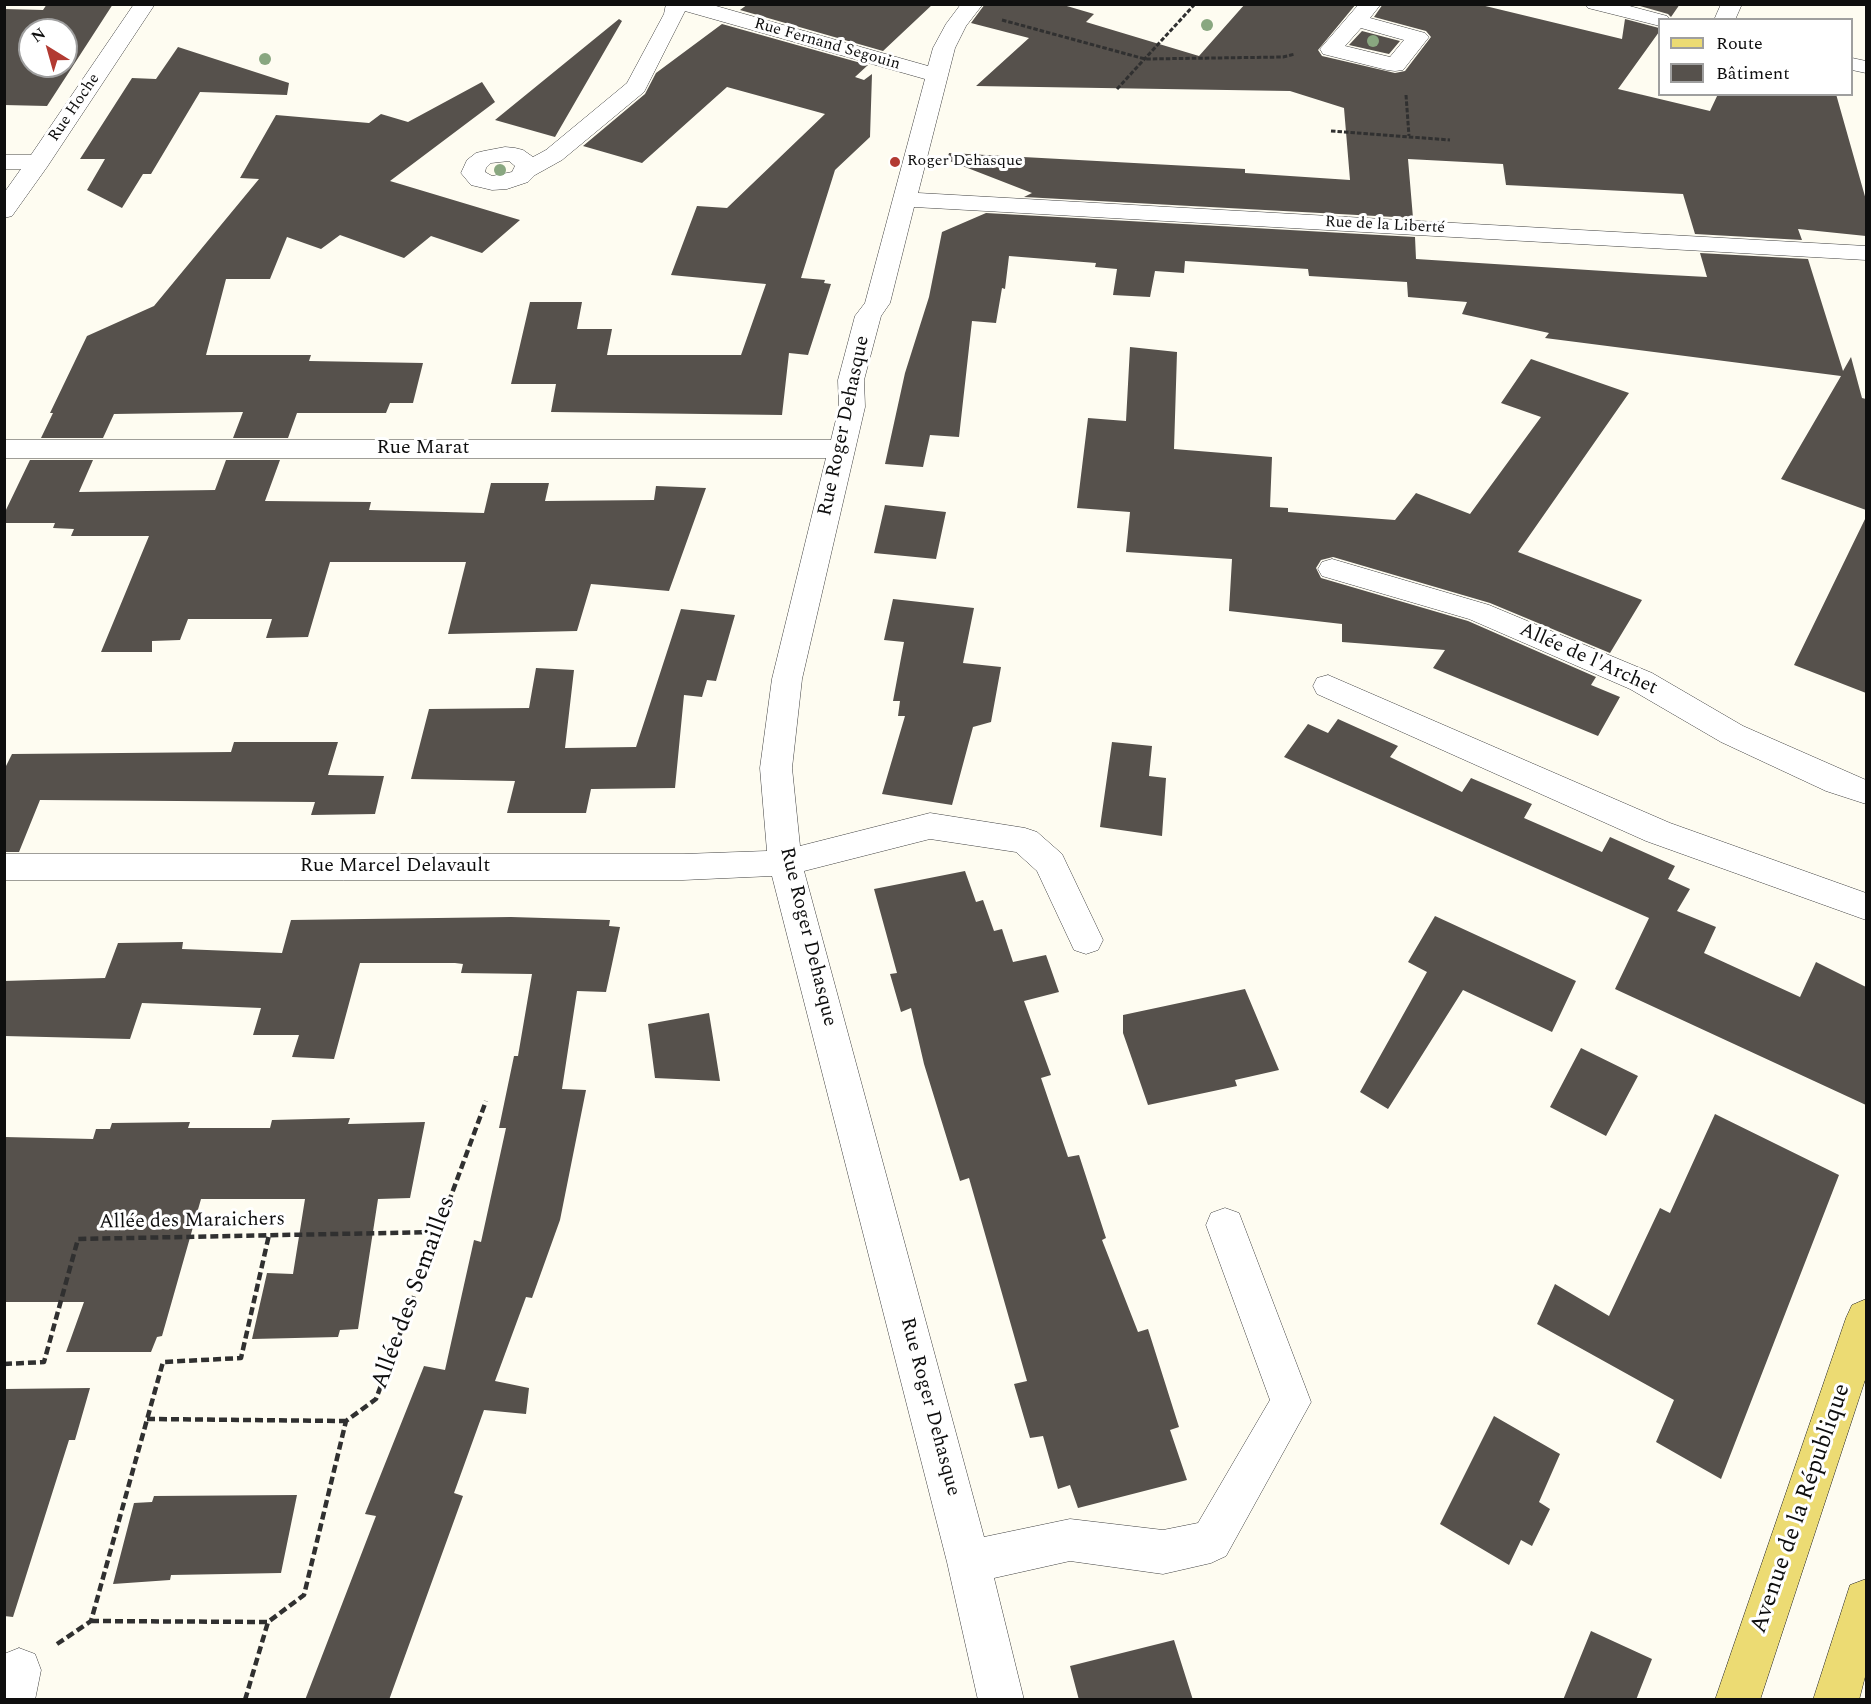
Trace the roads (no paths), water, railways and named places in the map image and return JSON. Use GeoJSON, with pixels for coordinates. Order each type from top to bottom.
{"type":"FeatureCollection","features":[{"type":"Feature","properties":{"kind":"main road","name":"Avenue de la République"},"geometry":{"type":"LineString","coordinates":[[1737,1700],[1866,1318]]}},
{"type":"Feature","properties":{"kind":"main road"},"geometry":{"type":"LineString","coordinates":[[1836,1700],[1866,1601]]}},
{"type":"Feature","properties":{"kind":"street","name":"Rue Hoche"},"geometry":{"type":"LineString","coordinates":[[4,211],[145,4]]}},
{"type":"Feature","properties":{"kind":"street"},"geometry":{"type":"LineString","coordinates":[[527,170],[554,154],[636,87],[674,14],[676,4]]}},
{"type":"Feature","properties":{"kind":"street","name":"Rue Fernand Segouin"},"geometry":{"type":"LineString","coordinates":[[684,4],[936,75]]}},
{"type":"Feature","properties":{"kind":"street"},"geometry":{"type":"LineString","coordinates":[[1595,4],[1658,20]]}},
{"type":"Feature","properties":{"kind":"street"},"geometry":{"type":"LineString","coordinates":[[1725,18],[1732,4]]}},
{"type":"Feature","properties":{"kind":"street","name":"Rue Roger Dehasque"},"geometry":{"type":"LineString","coordinates":[[970,7],[956,24],[944,48],[877,303],[868,316],[851,380],[852,407],[787,679],[776,768],[785,862],[969,1562],[1001,1700]]}},
{"type":"Feature","properties":{"kind":"street"},"geometry":{"type":"LineString","coordinates":[[1364,13],[1418,37],[1395,65],[1331,49],[1364,13]]}},
{"type":"Feature","properties":{"kind":"street"},"geometry":{"type":"LineString","coordinates":[[4,162],[39,162]]}},
{"type":"Feature","properties":{"kind":"street","name":"Rue de la Liberté"},"geometry":{"type":"LineString","coordinates":[[904,200],[1866,253]]}},
{"type":"Feature","properties":{"kind":"street","name":"Rue Marat"},"geometry":{"type":"LineString","coordinates":[[4,449],[842,449]]}},
{"type":"Feature","properties":{"kind":"street","name":"Allée de l'Archet"},"geometry":{"type":"LineString","coordinates":[[1332,569],[1479,612],[1641,681],[1732,734],[1837,782],[1866,792]]}},
{"type":"Feature","properties":{"kind":"street"},"geometry":{"type":"LineString","coordinates":[[1328,686],[1658,832],[1866,907]]}},
{"type":"Feature","properties":{"kind":"street","name":"Rue Marcel Delavault"},"geometry":{"type":"LineString","coordinates":[[4,867],[683,867],[785,862],[930,826],[1025,841],[1050,863],[1086,940]]}},
{"type":"Feature","properties":{"kind":"street"},"geometry":{"type":"LineString","coordinates":[[969,1562],[1070,1540],[1163,1552],[1211,1541],[1291,1402],[1225,1225]]}},
{"type":"Feature","properties":{"kind":"place","name":"Roger Dehasque"},"geometry":{"type":"Point","coordinates":[895,162]}}]}
